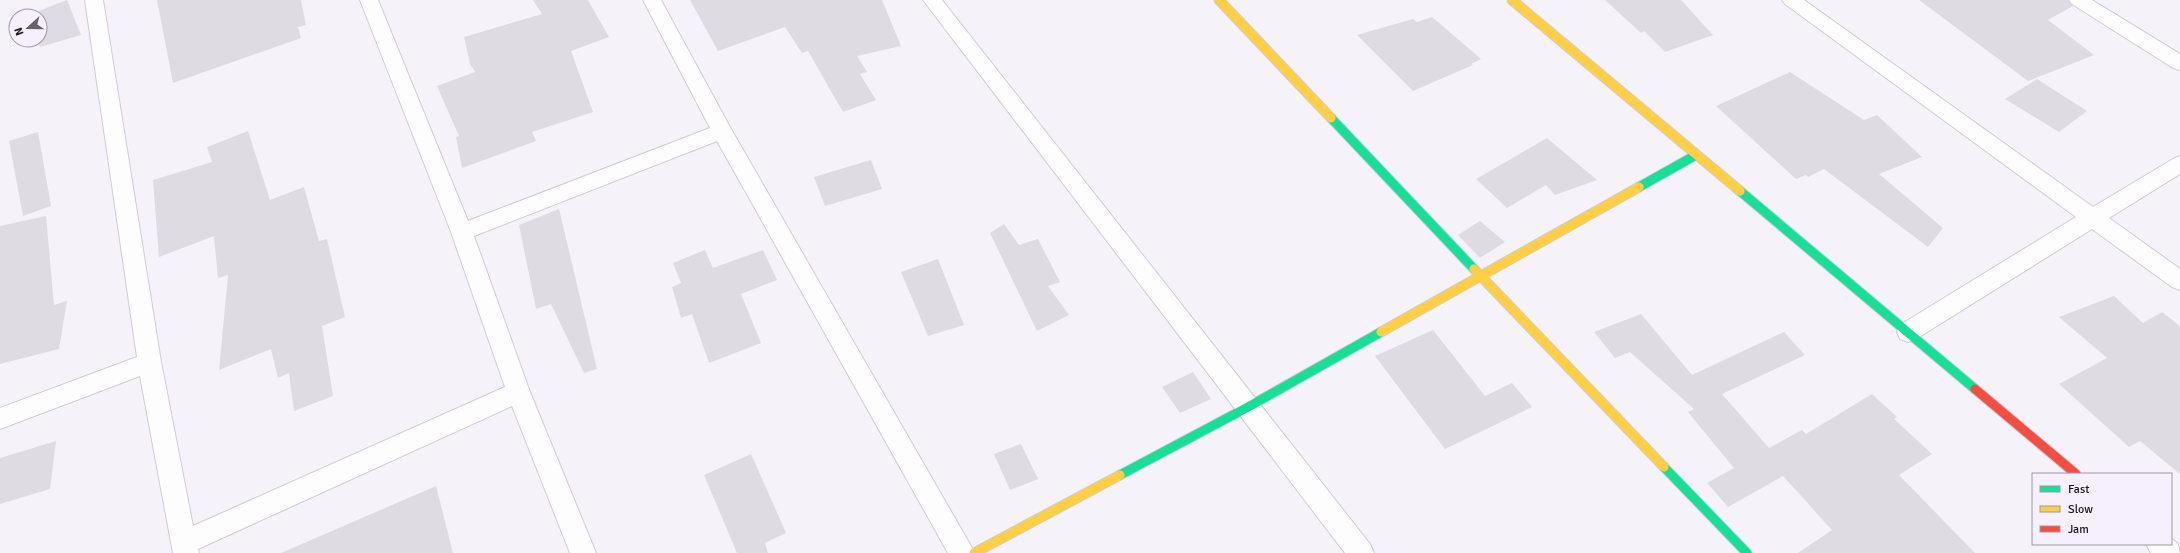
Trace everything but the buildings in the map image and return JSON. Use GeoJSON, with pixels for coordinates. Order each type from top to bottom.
{"type":"FeatureCollection","features":[{"type":"Feature","properties":{"kind":"street"},"geometry":{"type":"LineString","coordinates":[[94,0],[149,362],[185,548],[518,392]]}},
{"type":"Feature","properties":{"kind":"street"},"geometry":{"type":"LineString","coordinates":[[369,0],[462,232],[518,392],[583,553]]}},
{"type":"Feature","properties":{"kind":"street"},"geometry":{"type":"LineString","coordinates":[[652,0],[722,131],[962,553]]}},
{"type":"Feature","properties":{"kind":"street"},"geometry":{"type":"LineString","coordinates":[[932,0],[1360,553]]}},
{"type":"Feature","properties":{"kind":"street"},"geometry":{"type":"LineString","coordinates":[[1220,0],[1480,276],[1747,553]]}},
{"type":"Feature","properties":{"kind":"street"},"geometry":{"type":"LineString","coordinates":[[1512,0],[2075,473]]}},
{"type":"Feature","properties":{"kind":"street"},"geometry":{"type":"LineString","coordinates":[[1791,0],[2180,281]]}},
{"type":"Feature","properties":{"kind":"street"},"geometry":{"type":"LineString","coordinates":[[2078,0],[2180,63]]}},
{"type":"Feature","properties":{"kind":"street"},"geometry":{"type":"LineString","coordinates":[[462,232],[722,131]]}},
{"type":"Feature","properties":{"kind":"street"},"geometry":{"type":"LineString","coordinates":[[974,553],[1248,407],[1696,155]]}},
{"type":"Feature","properties":{"kind":"street"},"geometry":{"type":"LineString","coordinates":[[1908,332],[2180,164]]}},
{"type":"Feature","properties":{"kind":"street"},"geometry":{"type":"LineString","coordinates":[[0,419],[149,362]]}},
{"type":"Feature","properties":{"kind":"street"},"geometry":{"type":"LineString","coordinates":[[2160,545],[2169,553]]}},
{"type":"Feature","properties":{"kind":"traffic: fast"},"geometry":{"type":"LineString","coordinates":[[1331,118],[1474,269]]}},
{"type":"Feature","properties":{"kind":"traffic: fast"},"geometry":{"type":"LineString","coordinates":[[1639,187],[1696,155]]}},
{"type":"Feature","properties":{"kind":"traffic: fast"},"geometry":{"type":"LineString","coordinates":[[1740,191],[1975,389]]}},
{"type":"Feature","properties":{"kind":"traffic: fast"},"geometry":{"type":"LineString","coordinates":[[1120,475],[1248,407],[1381,332]]}},
{"type":"Feature","properties":{"kind":"traffic: fast"},"geometry":{"type":"LineString","coordinates":[[1664,467],[1747,553]]}},
{"type":"Feature","properties":{"kind":"traffic: slow"},"geometry":{"type":"LineString","coordinates":[[1219,0],[1331,118]]}},
{"type":"Feature","properties":{"kind":"traffic: slow"},"geometry":{"type":"LineString","coordinates":[[1512,0],[1740,191]]}},
{"type":"Feature","properties":{"kind":"traffic: slow"},"geometry":{"type":"LineString","coordinates":[[1381,332],[1639,187]]}},
{"type":"Feature","properties":{"kind":"traffic: slow"},"geometry":{"type":"LineString","coordinates":[[1474,269],[1664,467]]}},
{"type":"Feature","properties":{"kind":"traffic: slow"},"geometry":{"type":"LineString","coordinates":[[974,553],[1120,475]]}},
{"type":"Feature","properties":{"kind":"traffic: jam"},"geometry":{"type":"LineString","coordinates":[[1975,389],[2075,473]]}}]}
